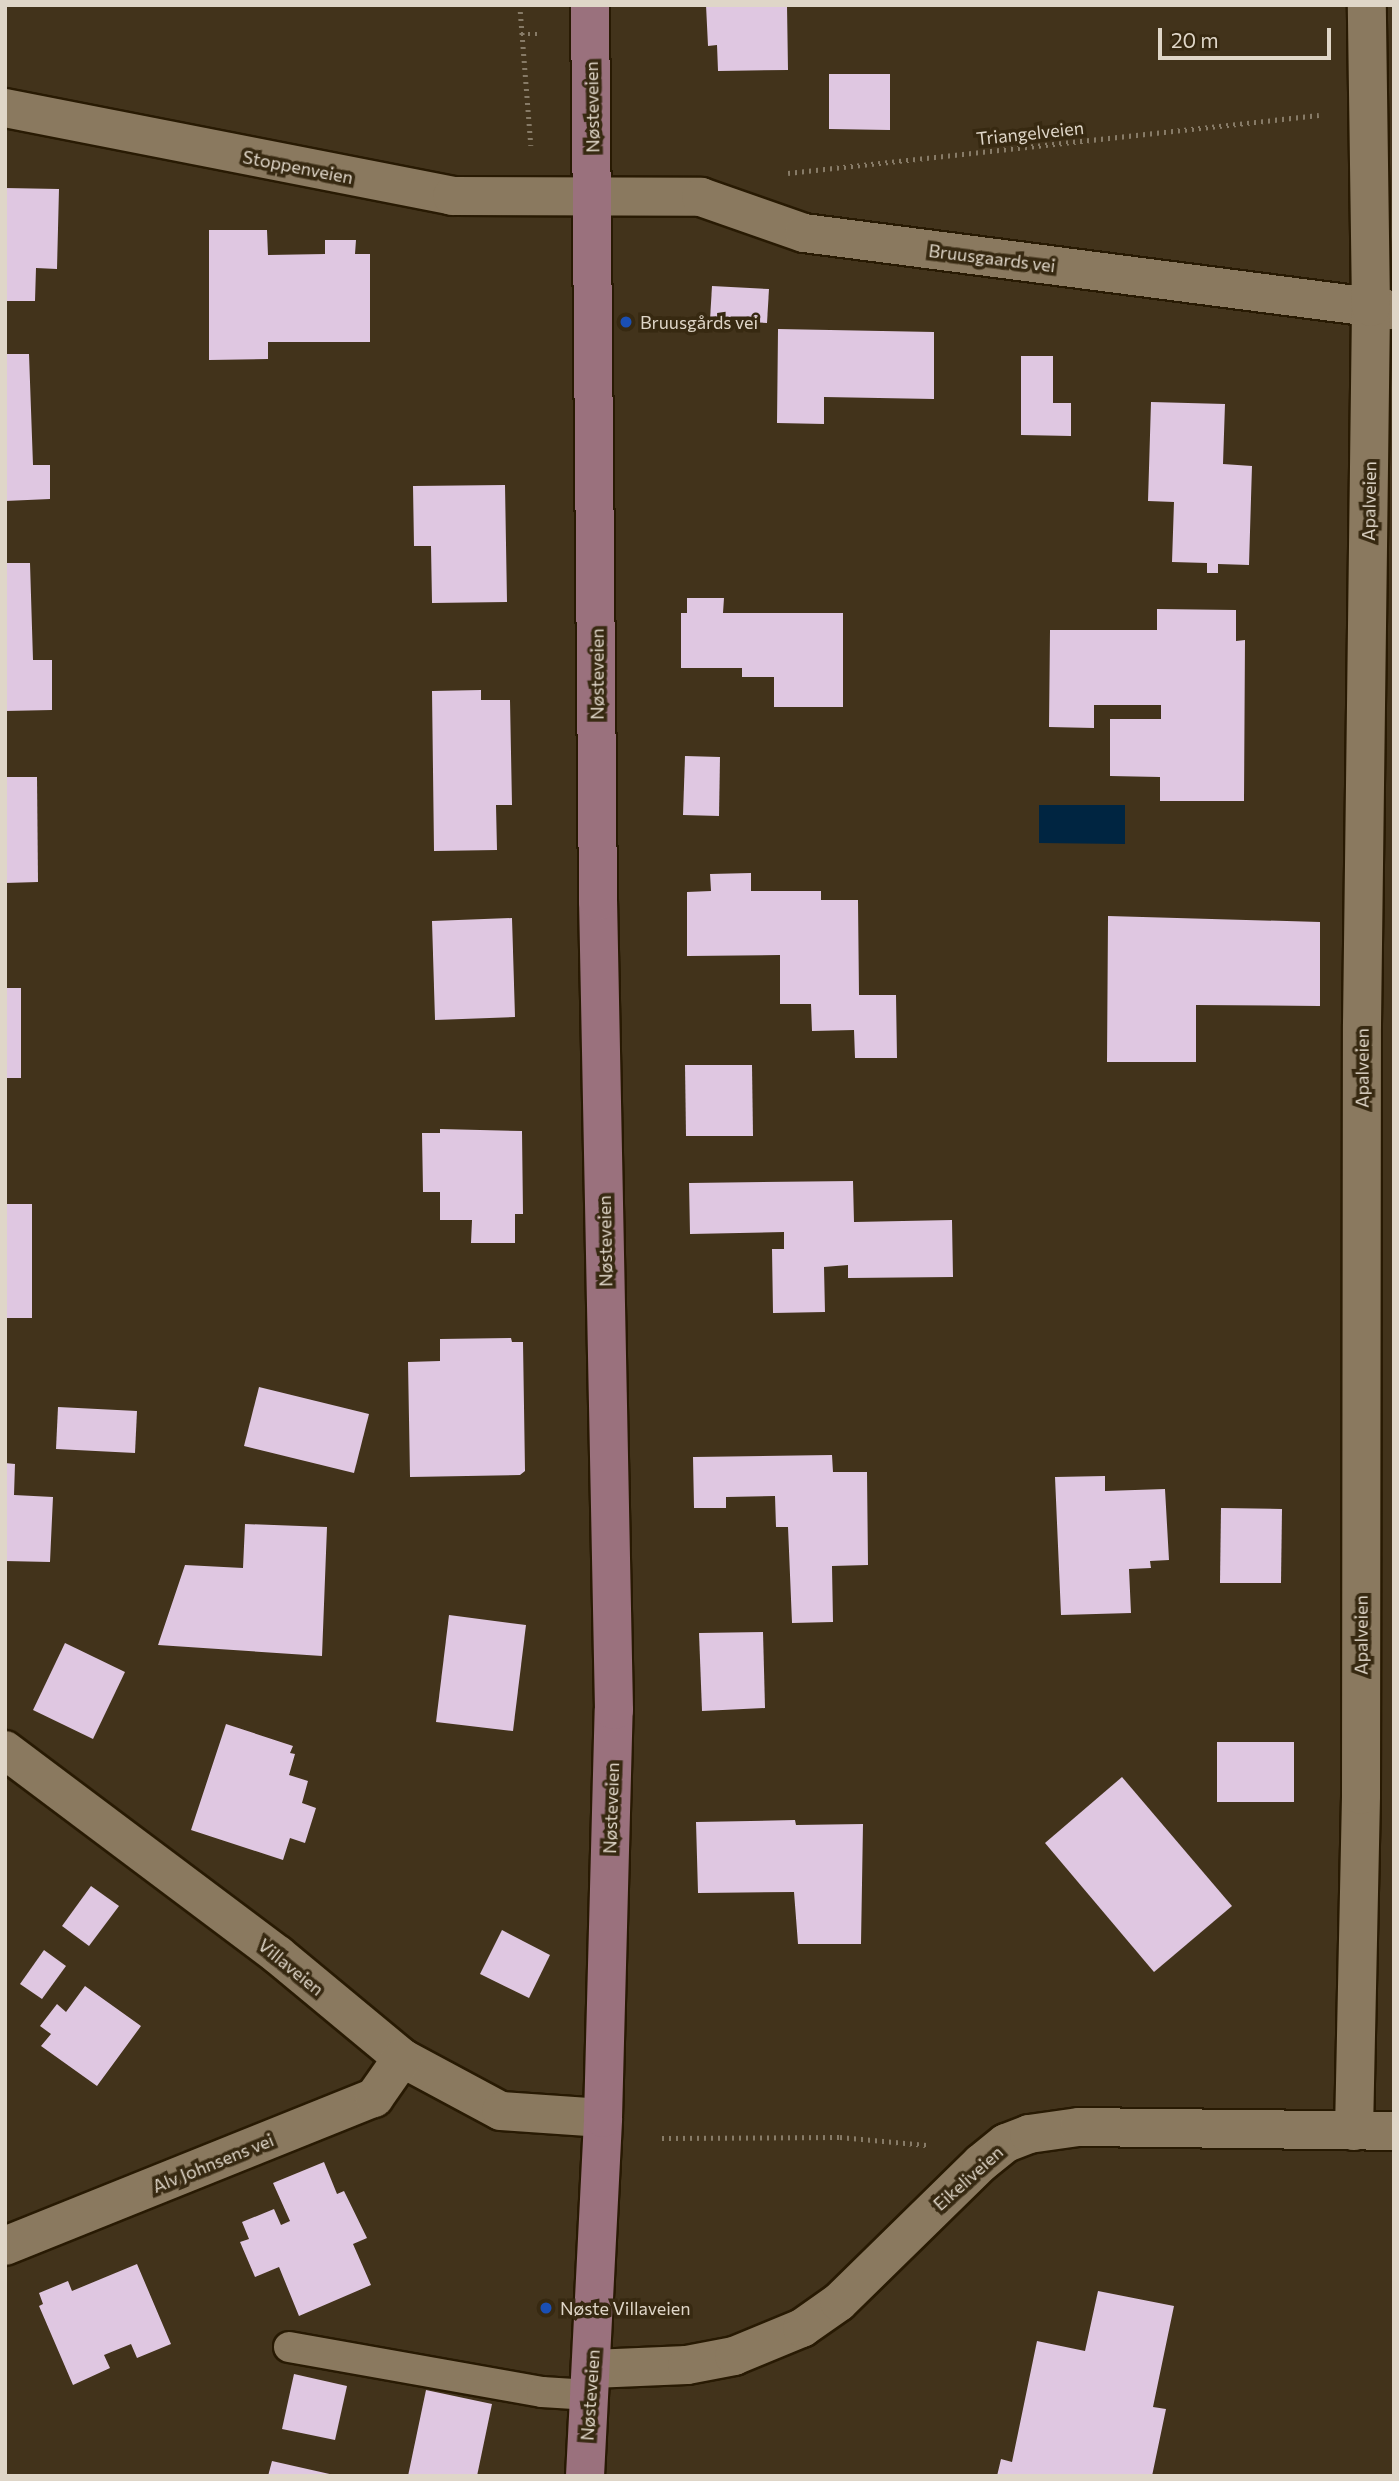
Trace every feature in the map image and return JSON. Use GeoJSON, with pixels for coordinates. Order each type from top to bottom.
{"type":"FeatureCollection","features":[{"type":"Feature","properties":{"kind":"main road","name":"Nøsteveien"},"geometry":{"type":"LineString","coordinates":[[585,2476],[603,2118],[614,1710],[598,901],[594,195],[590,5]]}},
{"type":"Feature","properties":{"kind":"street","name":"Apalveien"},"geometry":{"type":"LineString","coordinates":[[1354,2131],[1361,1781],[1362,1024],[1382,309],[1366,109],[1367,5]]}},
{"type":"Feature","properties":{"kind":"street","name":"Stoppenveien"},"geometry":{"type":"LineString","coordinates":[[5,108],[452,196],[594,195]]}},
{"type":"Feature","properties":{"kind":"street","name":"Bruusgaards vei"},"geometry":{"type":"LineString","coordinates":[[594,195],[701,197],[804,233],[1382,309]]}},
{"type":"Feature","properties":{"kind":"street","name":"Villaveien"},"geometry":{"type":"LineString","coordinates":[[5,1750],[278,1955],[402,2057],[501,2111],[603,2118]]}},
{"type":"Feature","properties":{"kind":"street","name":"Alv Johnsens vei"},"geometry":{"type":"LineString","coordinates":[[5,2246],[374,2098],[402,2057]]}},
{"type":"Feature","properties":{"kind":"street","name":"Eikeliveien"},"geometry":{"type":"LineString","coordinates":[[591,2382],[734,2356],[802,2328],[839,2302],[1006,2143],[1051,2129],[1079,2127],[1394,2131]]}},
{"type":"Feature","properties":{"kind":"lane"},"geometry":{"type":"LineString","coordinates":[[289,2347],[542,2392],[591,2382]]}},
{"type":"Feature","properties":{"kind":"path"},"geometry":{"type":"LineString","coordinates":[[520,5],[536,195]]}},
{"type":"Feature","properties":{"kind":"path","name":"Triangelveien"},"geometry":{"type":"LineString","coordinates":[[779,174],[1366,109]]}},
{"type":"Feature","properties":{"kind":"path"},"geometry":{"type":"LineString","coordinates":[[662,2138],[840,2137],[953,2147],[1006,2143]]}},
{"type":"Feature","properties":{"kind":"water"},"geometry":{"type":"Polygon","coordinates":[[[1039,805],[1125,805],[1125,844],[1039,843],[1039,805]]]}},
{"type":"Feature","properties":{"kind":"building"},"geometry":{"type":"Polygon","coordinates":[[[706,5],[787,5],[788,70],[718,71],[717,45],[708,46],[706,5]]]}},
{"type":"Feature","properties":{"kind":"building"},"geometry":{"type":"Polygon","coordinates":[[[829,74],[890,74],[890,130],[829,129],[829,74]]]}},
{"type":"Feature","properties":{"kind":"building"},"geometry":{"type":"Polygon","coordinates":[[[5,188],[59,189],[57,269],[36,268],[35,301],[5,301],[5,188]]]}},
{"type":"Feature","properties":{"kind":"building"},"geometry":{"type":"Polygon","coordinates":[[[209,230],[267,230],[268,255],[325,254],[325,240],[356,240],[355,254],[370,254],[370,342],[268,342],[268,359],[209,360],[209,230]]]}},
{"type":"Feature","properties":{"kind":"building"},"geometry":{"type":"Polygon","coordinates":[[[712,286],[769,289],[767,323],[710,320],[712,286]]]}},
{"type":"Feature","properties":{"kind":"building"},"geometry":{"type":"Polygon","coordinates":[[[778,329],[934,332],[934,399],[824,397],[824,424],[777,423],[778,329]]]}},
{"type":"Feature","properties":{"kind":"building"},"geometry":{"type":"Polygon","coordinates":[[[5,354],[29,354],[33,465],[50,465],[50,499],[5,501],[5,354]]]}},
{"type":"Feature","properties":{"kind":"building"},"geometry":{"type":"Polygon","coordinates":[[[1021,356],[1053,356],[1053,403],[1071,403],[1071,436],[1021,435],[1021,356]]]}},
{"type":"Feature","properties":{"kind":"building"},"geometry":{"type":"Polygon","coordinates":[[[1151,402],[1225,404],[1223,464],[1252,466],[1249,565],[1218,564],[1218,573],[1207,573],[1207,563],[1172,562],[1174,502],[1148,501],[1151,402]]]}},
{"type":"Feature","properties":{"kind":"building"},"geometry":{"type":"Polygon","coordinates":[[[505,485],[507,602],[432,603],[431,546],[414,546],[413,486],[505,485]]]}},
{"type":"Feature","properties":{"kind":"building"},"geometry":{"type":"Polygon","coordinates":[[[5,563],[30,563],[33,660],[52,660],[52,710],[5,711],[5,563]]]}},
{"type":"Feature","properties":{"kind":"building"},"geometry":{"type":"Polygon","coordinates":[[[687,598],[724,598],[723,613],[843,613],[843,707],[774,707],[774,677],[742,677],[742,668],[681,668],[681,613],[687,613],[687,598]]]}},
{"type":"Feature","properties":{"kind":"building"},"geometry":{"type":"Polygon","coordinates":[[[1157,609],[1236,610],[1236,641],[1245,640],[1244,801],[1160,801],[1160,777],[1110,776],[1110,719],[1161,719],[1161,705],[1094,705],[1094,728],[1049,727],[1050,630],[1157,630],[1157,609]]]}},
{"type":"Feature","properties":{"kind":"building"},"geometry":{"type":"Polygon","coordinates":[[[481,690],[481,700],[510,700],[512,805],[496,805],[497,850],[434,851],[432,691],[481,690]]]}},
{"type":"Feature","properties":{"kind":"building"},"geometry":{"type":"Polygon","coordinates":[[[685,756],[720,757],[719,816],[683,815],[685,756]]]}},
{"type":"Feature","properties":{"kind":"building"},"geometry":{"type":"Polygon","coordinates":[[[5,777],[37,777],[38,882],[5,883],[5,777]]]}},
{"type":"Feature","properties":{"kind":"building"},"geometry":{"type":"Polygon","coordinates":[[[751,873],[751,891],[821,891],[821,900],[858,900],[859,995],[896,995],[897,1058],[855,1058],[854,1030],[812,1031],[811,1004],[780,1004],[780,955],[687,956],[687,892],[711,891],[710,874],[751,873]]]}},
{"type":"Feature","properties":{"kind":"building"},"geometry":{"type":"Polygon","coordinates":[[[1108,916],[1320,922],[1320,1006],[1196,1005],[1196,1062],[1107,1062],[1108,916]]]}},
{"type":"Feature","properties":{"kind":"building"},"geometry":{"type":"Polygon","coordinates":[[[512,918],[515,1017],[435,1020],[432,921],[512,918]]]}},
{"type":"Feature","properties":{"kind":"building"},"geometry":{"type":"Polygon","coordinates":[[[5,988],[21,988],[21,1078],[5,1078],[5,988]]]}},
{"type":"Feature","properties":{"kind":"building"},"geometry":{"type":"Polygon","coordinates":[[[685,1065],[752,1065],[753,1136],[686,1136],[685,1065]]]}},
{"type":"Feature","properties":{"kind":"building"},"geometry":{"type":"Polygon","coordinates":[[[440,1129],[522,1131],[523,1214],[515,1214],[515,1243],[471,1243],[472,1220],[440,1220],[440,1192],[423,1192],[422,1133],[440,1133],[440,1129]]]}},
{"type":"Feature","properties":{"kind":"building"},"geometry":{"type":"Polygon","coordinates":[[[853,1181],[854,1222],[952,1220],[953,1277],[848,1278],[848,1265],[824,1267],[825,1312],[773,1313],[772,1249],[784,1249],[784,1232],[690,1234],[689,1183],[853,1181]]]}},
{"type":"Feature","properties":{"kind":"building"},"geometry":{"type":"Polygon","coordinates":[[[5,1204],[32,1204],[32,1318],[5,1318],[5,1204]]]}},
{"type":"Feature","properties":{"kind":"building"},"geometry":{"type":"Polygon","coordinates":[[[511,1338],[512,1342],[523,1342],[525,1471],[520,1475],[410,1477],[408,1362],[440,1361],[440,1339],[511,1338]]]}},
{"type":"Feature","properties":{"kind":"building"},"geometry":{"type":"Polygon","coordinates":[[[259,1387],[369,1414],[354,1473],[244,1446],[259,1387]]]}},
{"type":"Feature","properties":{"kind":"building"},"geometry":{"type":"Polygon","coordinates":[[[58,1407],[137,1411],[135,1453],[56,1449],[58,1407]]]}},
{"type":"Feature","properties":{"kind":"building"},"geometry":{"type":"Polygon","coordinates":[[[832,1455],[833,1472],[867,1472],[868,1565],[832,1566],[833,1622],[792,1623],[788,1527],[776,1527],[775,1496],[726,1497],[726,1508],[694,1508],[693,1457],[832,1455]]]}},
{"type":"Feature","properties":{"kind":"building"},"geometry":{"type":"Polygon","coordinates":[[[5,1463],[15,1464],[14,1495],[53,1497],[50,1562],[5,1561],[5,1463]]]}},
{"type":"Feature","properties":{"kind":"building"},"geometry":{"type":"Polygon","coordinates":[[[1105,1476],[1105,1491],[1165,1489],[1169,1560],[1150,1561],[1151,1568],[1129,1569],[1131,1613],[1061,1615],[1055,1477],[1105,1476]]]}},
{"type":"Feature","properties":{"kind":"building"},"geometry":{"type":"Polygon","coordinates":[[[1221,1508],[1282,1509],[1281,1583],[1220,1583],[1221,1508]]]}},
{"type":"Feature","properties":{"kind":"building"},"geometry":{"type":"Polygon","coordinates":[[[245,1524],[327,1527],[322,1656],[158,1645],[185,1565],[243,1568],[245,1524]]]}},
{"type":"Feature","properties":{"kind":"building"},"geometry":{"type":"Polygon","coordinates":[[[449,1615],[526,1625],[513,1731],[436,1722],[449,1615]]]}},
{"type":"Feature","properties":{"kind":"building"},"geometry":{"type":"Polygon","coordinates":[[[763,1632],[765,1708],[702,1711],[699,1633],[763,1632]]]}},
{"type":"Feature","properties":{"kind":"building"},"geometry":{"type":"Polygon","coordinates":[[[65,1643],[125,1672],[93,1739],[33,1710],[65,1643]]]}},
{"type":"Feature","properties":{"kind":"building"},"geometry":{"type":"Polygon","coordinates":[[[226,1724],[293,1746],[290,1753],[295,1754],[289,1775],[308,1781],[302,1803],[316,1808],[305,1843],[290,1838],[283,1860],[191,1830],[226,1724]]]}},
{"type":"Feature","properties":{"kind":"building"},"geometry":{"type":"Polygon","coordinates":[[[1217,1742],[1294,1742],[1294,1802],[1217,1802],[1217,1742]]]}},
{"type":"Feature","properties":{"kind":"building"},"geometry":{"type":"Polygon","coordinates":[[[1122,1777],[1232,1906],[1154,1972],[1045,1843],[1122,1777]]]}},
{"type":"Feature","properties":{"kind":"building"},"geometry":{"type":"Polygon","coordinates":[[[795,1820],[796,1825],[863,1824],[861,1944],[798,1944],[794,1892],[698,1893],[696,1822],[795,1820]]]}},
{"type":"Feature","properties":{"kind":"building"},"geometry":{"type":"Polygon","coordinates":[[[91,1886],[119,1906],[89,1946],[62,1926],[91,1886]]]}},
{"type":"Feature","properties":{"kind":"building"},"geometry":{"type":"Polygon","coordinates":[[[502,1930],[550,1955],[529,1998],[480,1974],[502,1930]]]}},
{"type":"Feature","properties":{"kind":"building"},"geometry":{"type":"Polygon","coordinates":[[[44,1950],[66,1966],[42,1999],[20,1984],[44,1950]]]}},
{"type":"Feature","properties":{"kind":"building"},"geometry":{"type":"Polygon","coordinates":[[[85,1986],[141,2026],[97,2086],[41,2046],[51,2034],[40,2026],[57,2004],[66,2012],[85,1986]]]}},
{"type":"Feature","properties":{"kind":"building"},"geometry":{"type":"Polygon","coordinates":[[[324,2162],[337,2194],[344,2191],[367,2238],[353,2244],[371,2285],[299,2316],[279,2267],[255,2277],[240,2242],[249,2239],[242,2222],[274,2209],[281,2225],[290,2221],[273,2183],[324,2162]]]}},
{"type":"Feature","properties":{"kind":"building"},"geometry":{"type":"Polygon","coordinates":[[[137,2264],[171,2344],[137,2358],[131,2344],[104,2355],[110,2368],[73,2385],[39,2306],[43,2304],[39,2293],[68,2281],[72,2291],[137,2264]]]}},
{"type":"Feature","properties":{"kind":"building"},"geometry":{"type":"Polygon","coordinates":[[[1098,2291],[1174,2306],[1153,2407],[1166,2409],[1152,2476],[997,2476],[1001,2459],[1012,2462],[1037,2341],[1085,2351],[1098,2291]]]}},
{"type":"Feature","properties":{"kind":"building"},"geometry":{"type":"Polygon","coordinates":[[[294,2374],[347,2386],[335,2440],[282,2429],[294,2374]]]}},
{"type":"Feature","properties":{"kind":"building"},"geometry":{"type":"Polygon","coordinates":[[[426,2390],[492,2404],[477,2476],[408,2476],[426,2390]]]}},
{"type":"Feature","properties":{"kind":"building"},"geometry":{"type":"Polygon","coordinates":[[[272,2461],[334,2475],[334,2476],[268,2476],[272,2461]]]}},
{"type":"Feature","properties":{"kind":"place","name":"Bruusgårds vei"},"geometry":{"type":"Point","coordinates":[626,322]}},
{"type":"Feature","properties":{"kind":"place","name":"Nøste Villaveien"},"geometry":{"type":"Point","coordinates":[546,2308]}}]}
